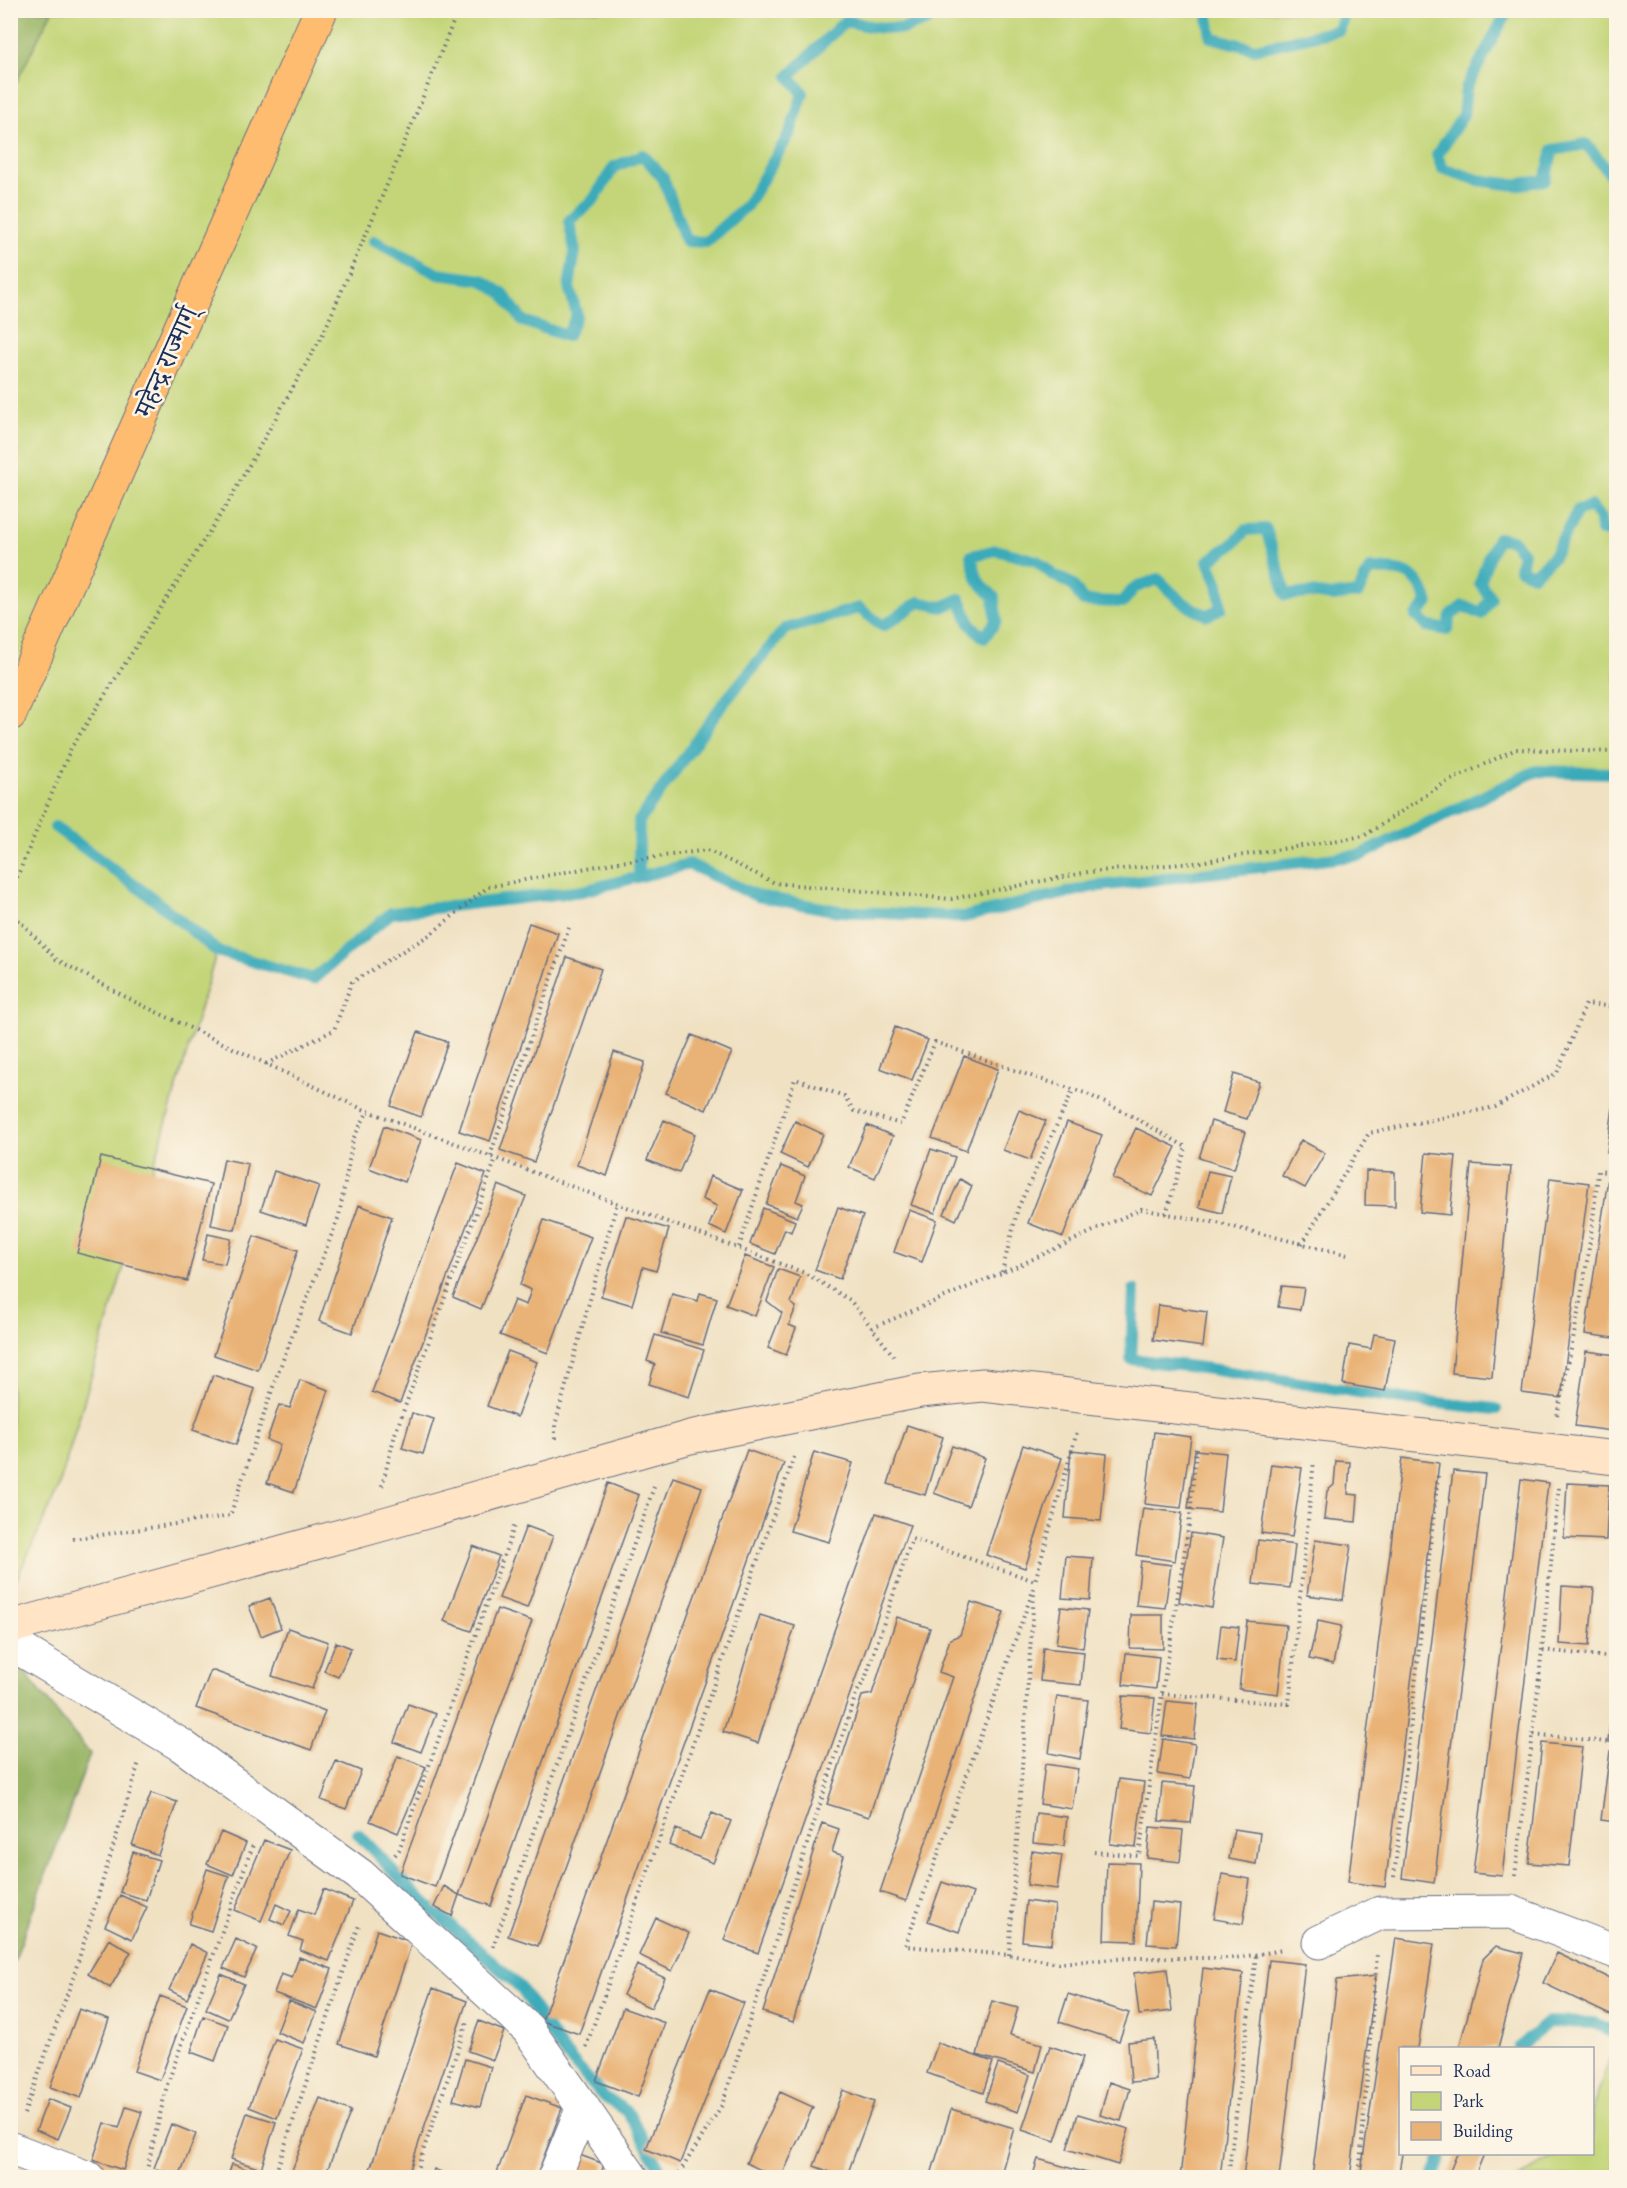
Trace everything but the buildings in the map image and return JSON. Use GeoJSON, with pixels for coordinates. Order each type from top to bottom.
{"type":"FeatureCollection","features":[{"type":"Feature","properties":{"kind":"highway","name":"महेन्द्र राज्मार्ग्"},"geometry":{"type":"LineString","coordinates":[[10,714],[321,10]]}},
{"type":"Feature","properties":{"kind":"street"},"geometry":{"type":"LineString","coordinates":[[10,1627],[670,1442],[920,1391],[983,1385],[1617,1458]]}},
{"type":"Feature","properties":{"kind":"street"},"geometry":{"type":"LineString","coordinates":[[10,1643],[181,1745],[372,1886],[528,2029],[632,2178]]}},
{"type":"Feature","properties":{"kind":"street"},"geometry":{"type":"LineString","coordinates":[[1319,1942],[1385,1913],[1511,1912],[1617,1952]]}},
{"type":"Feature","properties":{"kind":"street"},"geometry":{"type":"LineString","coordinates":[[554,2178],[577,2098]]}},
{"type":"Feature","properties":{"kind":"street"},"geometry":{"type":"LineString","coordinates":[[12,2149],[88,2178]]}},
{"type":"Feature","properties":{"kind":"path"},"geometry":{"type":"LineString","coordinates":[[10,894],[71,748],[229,501],[324,332],[458,10]]}},
{"type":"Feature","properties":{"kind":"path"},"geometry":{"type":"LineString","coordinates":[[266,1064],[334,1030],[352,982],[431,934],[488,887],[613,863],[707,850],[775,883],[951,899],[1088,872],[1192,862],[1364,836],[1443,784],[1516,749],[1617,752]]}},
{"type":"Feature","properties":{"kind":"path"},"geometry":{"type":"LineString","coordinates":[[10,911],[56,959],[131,1000],[368,1111],[805,1273],[850,1299],[920,1391]]}},
{"type":"Feature","properties":{"kind":"path"},"geometry":{"type":"LineString","coordinates":[[490,1156],[570,925]]}},
{"type":"Feature","properties":{"kind":"path"},"geometry":{"type":"LineString","coordinates":[[1302,1244],[1369,1132],[1496,1107],[1557,1072],[1586,1004],[1617,1007]]}},
{"type":"Feature","properties":{"kind":"path"},"geometry":{"type":"LineString","coordinates":[[739,1247],[795,1079],[844,1096],[854,1111],[901,1124],[935,1041],[1085,1093],[1134,1117],[1185,1147],[1166,1214]]}},
{"type":"Feature","properties":{"kind":"path"},"geometry":{"type":"LineString","coordinates":[[1002,1273],[1018,1208],[1073,1089]]}},
{"type":"Feature","properties":{"kind":"path"},"geometry":{"type":"LineString","coordinates":[[73,1539],[230,1516],[277,1375],[339,1216],[353,1138],[368,1111]]}},
{"type":"Feature","properties":{"kind":"path"},"geometry":{"type":"LineString","coordinates":[[372,1527],[395,1434],[496,1158]]}},
{"type":"Feature","properties":{"kind":"path"},"geometry":{"type":"LineString","coordinates":[[1511,1912],[1543,1650],[1556,1452],[1594,1215],[1598,1171],[1617,1173]]}},
{"type":"Feature","properties":{"kind":"path"},"geometry":{"type":"LineString","coordinates":[[274,2178],[372,1886],[399,1850],[542,1479],[617,1203]]}},
{"type":"Feature","properties":{"kind":"path"},"geometry":{"type":"LineString","coordinates":[[872,1328],[1002,1273],[1141,1209],[1217,1223],[1348,1256]]}},
{"type":"Feature","properties":{"kind":"path"},"geometry":{"type":"LineString","coordinates":[[1010,1955],[1034,1588],[1087,1398]]}},
{"type":"Feature","properties":{"kind":"path"},"geometry":{"type":"LineString","coordinates":[[1094,1852],[1139,1856],[1190,1517],[1199,1411]]}},
{"type":"Feature","properties":{"kind":"path"},"geometry":{"type":"LineString","coordinates":[[577,2098],[809,1413]]}},
{"type":"Feature","properties":{"kind":"path"},"geometry":{"type":"LineString","coordinates":[[1162,1694],[1289,1704],[1317,1424]]}},
{"type":"Feature","properties":{"kind":"path"},"geometry":{"type":"LineString","coordinates":[[1359,2178],[1385,1913],[1442,1438]]}},
{"type":"Feature","properties":{"kind":"path"},"geometry":{"type":"LineString","coordinates":[[414,2178],[670,1442]]}},
{"type":"Feature","properties":{"kind":"path"},"geometry":{"type":"LineString","coordinates":[[676,2178],[722,2105],[856,1694],[865,1679],[912,1539],[1035,1581]]}},
{"type":"Feature","properties":{"kind":"path"},"geometry":{"type":"LineString","coordinates":[[1034,1588],[905,1946],[1010,1955],[1058,1963],[1130,1958],[1235,1958],[1319,1942]]}},
{"type":"Feature","properties":{"kind":"path"},"geometry":{"type":"LineString","coordinates":[[1543,1650],[1617,1658]]}},
{"type":"Feature","properties":{"kind":"path"},"geometry":{"type":"LineString","coordinates":[[12,2149],[73,1978],[150,1727]]}},
{"type":"Feature","properties":{"kind":"path"},"geometry":{"type":"LineString","coordinates":[[1533,1734],[1617,1743]]}},
{"type":"Feature","properties":{"kind":"path"},"geometry":{"type":"LineString","coordinates":[[145,2178],[167,2085],[267,1807]]}},
{"type":"Feature","properties":{"kind":"path"},"geometry":{"type":"LineString","coordinates":[[1228,2178],[1256,1955]]}},
{"type":"Feature","properties":{"kind":"green space"},"geometry":{"type":"Polygon","coordinates":[[[10,11],[52,11],[11,93],[10,11]]]}},
{"type":"Feature","properties":{"kind":"green space"},"geometry":{"type":"Polygon","coordinates":[[[52,11],[1616,11],[1616,773],[1536,771],[1361,855],[1091,887],[964,917],[839,911],[757,896],[689,864],[582,891],[391,913],[313,979],[217,951],[58,1489],[11,1591],[10,93],[52,11]]]}},
{"type":"Feature","properties":{"kind":"green space"},"geometry":{"type":"Polygon","coordinates":[[[11,1655],[90,1754],[11,1970],[11,1655]]]}},
{"type":"Feature","properties":{"kind":"green space"},"geometry":{"type":"Polygon","coordinates":[[[1610,2058],[1616,2062],[1616,2177],[1519,2177],[1556,2155],[1594,2155],[1594,2104],[1610,2058]]]}},
{"type":"Feature","properties":{"kind":"waterway"},"geometry":{"type":"LineString","coordinates":[[374,241],[438,274],[482,280],[503,294],[523,321],[567,336],[577,315],[569,287],[575,251],[569,221],[594,199],[614,167],[643,155],[663,178],[686,241],[706,242],[747,205],[790,133],[803,93],[789,76],[845,21],[874,27],[902,29],[928,20],[929,10]]}},
{"type":"Feature","properties":{"kind":"waterway"},"geometry":{"type":"LineString","coordinates":[[1207,10],[1211,37],[1255,49],[1339,30],[1346,10]]}},
{"type":"Feature","properties":{"kind":"waterway"},"geometry":{"type":"LineString","coordinates":[[1508,10],[1466,88],[1463,115],[1437,155],[1442,168],[1478,180],[1515,185],[1545,180],[1553,150],[1586,144],[1616,181]]}},
{"type":"Feature","properties":{"kind":"waterway"},"geometry":{"type":"LineString","coordinates":[[639,876],[639,821],[722,705],[785,629],[859,608],[883,626],[919,602],[942,607],[960,599],[970,624],[984,638],[996,621],[994,597],[978,581],[971,556],[996,550],[1037,561],[1053,575],[1072,584],[1083,601],[1123,602],[1134,588],[1158,579],[1187,605],[1208,615],[1221,608],[1218,584],[1208,561],[1233,544],[1246,530],[1266,529],[1286,595],[1311,593],[1332,596],[1358,593],[1370,569],[1400,571],[1413,577],[1419,583],[1428,603],[1416,616],[1427,626],[1447,630],[1451,615],[1463,606],[1481,614],[1491,598],[1480,583],[1488,558],[1498,538],[1512,540],[1523,553],[1520,569],[1533,575],[1553,557],[1578,510],[1591,506],[1600,518],[1601,531],[1616,532]]}},
{"type":"Feature","properties":{"kind":"waterway"},"geometry":{"type":"LineString","coordinates":[[55,827],[151,897],[217,951],[313,979],[391,913],[582,891],[689,864],[757,896],[839,911],[964,917],[1091,887],[1361,855],[1536,771],[1616,773]]}},
{"type":"Feature","properties":{"kind":"waterway"},"geometry":{"type":"LineString","coordinates":[[1134,1290],[1131,1359],[1410,1400],[1496,1409]]}},
{"type":"Feature","properties":{"kind":"waterway"},"geometry":{"type":"LineString","coordinates":[[358,1834],[415,1894],[520,1987],[563,2051],[604,2097],[628,2112],[665,2178]]}},
{"type":"Feature","properties":{"kind":"waterway"},"geometry":{"type":"LineString","coordinates":[[1520,2047],[1548,2022],[1594,2023],[1616,2033]]}},
{"type":"Feature","properties":{"kind":"waterway"},"geometry":{"type":"LineString","coordinates":[[1433,2178],[1442,2155]]}}]}
